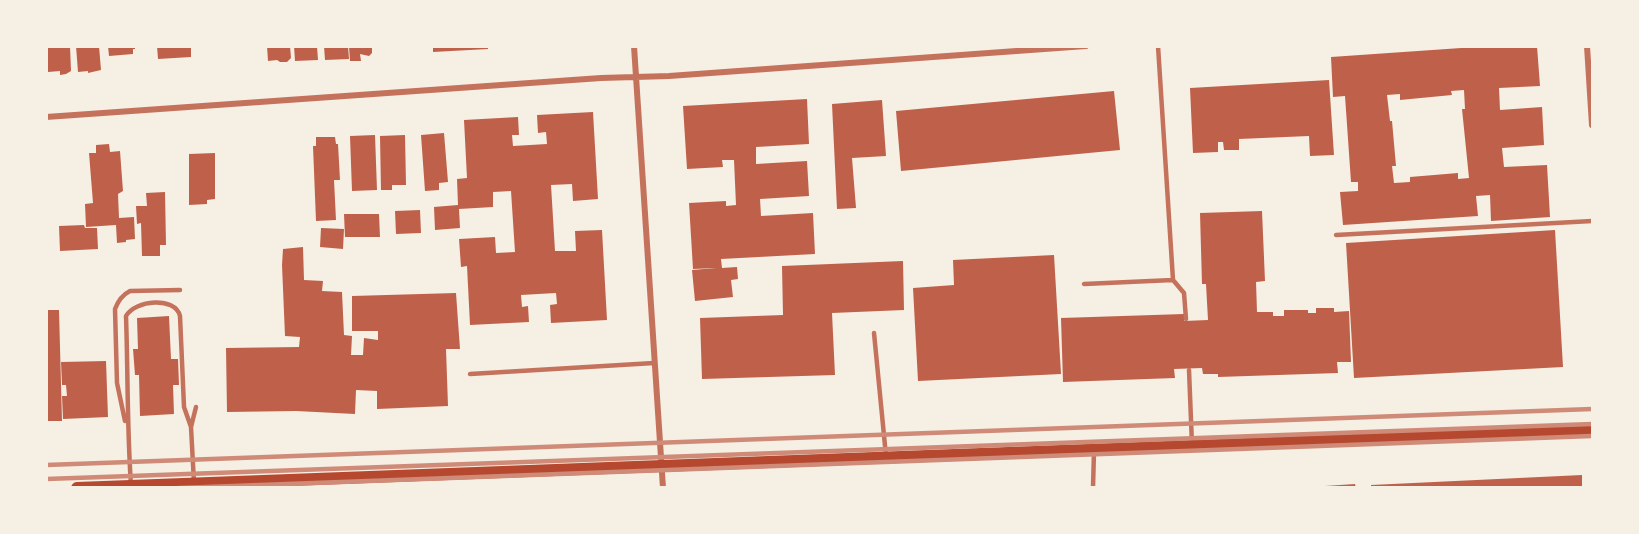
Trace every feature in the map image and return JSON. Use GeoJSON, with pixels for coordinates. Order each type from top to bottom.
{"type":"FeatureCollection","features":[{"type":"Feature","properties":{"kind":"main road"},"geometry":{"type":"LineString","coordinates":[[77,488],[1593,431]]}},
{"type":"Feature","properties":{"kind":"street"},"geometry":{"type":"LineString","coordinates":[[634,46],[663,488]]}},
{"type":"Feature","properties":{"kind":"street"},"geometry":{"type":"LineString","coordinates":[[46,117],[1086,46]]}},
{"type":"Feature","properties":{"kind":"street"},"geometry":{"type":"LineString","coordinates":[[1587,46],[1593,125]]}},
{"type":"Feature","properties":{"kind":"lane"},"geometry":{"type":"LineString","coordinates":[[1158,46],[1173,280],[1184,293],[1186,319]]}},
{"type":"Feature","properties":{"kind":"lane"},"geometry":{"type":"LineString","coordinates":[[1336,235],[1593,221]]}},
{"type":"Feature","properties":{"kind":"lane"},"geometry":{"type":"LineString","coordinates":[[1084,284],[1173,280]]}},
{"type":"Feature","properties":{"kind":"lane"},"geometry":{"type":"LineString","coordinates":[[127,429],[117,383],[115,309],[125,294],[130,291],[180,290]]}},
{"type":"Feature","properties":{"kind":"lane"},"geometry":{"type":"LineString","coordinates":[[131,485],[127,429],[129,392],[126,316],[131,309],[140,304],[167,303],[179,311],[184,407],[190,426],[194,483]]}},
{"type":"Feature","properties":{"kind":"lane"},"geometry":{"type":"LineString","coordinates":[[874,333],[886,459]]}},
{"type":"Feature","properties":{"kind":"lane"},"geometry":{"type":"LineString","coordinates":[[470,374],[654,363]]}},
{"type":"Feature","properties":{"kind":"lane"},"geometry":{"type":"LineString","coordinates":[[1189,370],[1192,447]]}},
{"type":"Feature","properties":{"kind":"lane"},"geometry":{"type":"LineString","coordinates":[[190,426],[196,407]]}},
{"type":"Feature","properties":{"kind":"lane"},"geometry":{"type":"LineString","coordinates":[[1093,488],[1094,451]]}},
{"type":"Feature","properties":{"kind":"building"},"geometry":{"type":"Polygon","coordinates":[[[47,46],[70,46],[71,71],[60,75],[60,71],[48,72],[47,46]]]}},
{"type":"Feature","properties":{"kind":"building"},"geometry":{"type":"Polygon","coordinates":[[[76,46],[99,46],[101,70],[88,73],[88,71],[78,72],[76,46]]]}},
{"type":"Feature","properties":{"kind":"building"},"geometry":{"type":"Polygon","coordinates":[[[108,46],[135,46],[135,49],[133,49],[133,54],[109,56],[108,46]]]}},
{"type":"Feature","properties":{"kind":"building"},"geometry":{"type":"Polygon","coordinates":[[[157,46],[191,46],[191,57],[158,59],[157,46]]]}},
{"type":"Feature","properties":{"kind":"building"},"geometry":{"type":"Polygon","coordinates":[[[267,46],[290,46],[291,58],[287,62],[268,61],[267,46]]]}},
{"type":"Feature","properties":{"kind":"building"},"geometry":{"type":"Polygon","coordinates":[[[294,46],[317,46],[318,60],[295,61],[294,46]]]}},
{"type":"Feature","properties":{"kind":"building"},"geometry":{"type":"Polygon","coordinates":[[[324,46],[348,46],[349,59],[325,60],[324,46]]]}},
{"type":"Feature","properties":{"kind":"building"},"geometry":{"type":"Polygon","coordinates":[[[349,46],[372,46],[372,53],[369,56],[360,54],[361,61],[350,61],[349,46]]]}},
{"type":"Feature","properties":{"kind":"building"},"geometry":{"type":"Polygon","coordinates":[[[433,46],[488,46],[488,49],[433,52],[433,46]]]}},
{"type":"Feature","properties":{"kind":"building"},"geometry":{"type":"Polygon","coordinates":[[[1490,46],[1537,46],[1540,86],[1499,88],[1500,110],[1542,107],[1544,145],[1502,148],[1504,167],[1547,165],[1550,217],[1491,221],[1490,195],[1476,196],[1478,216],[1343,225],[1340,192],[1358,191],[1358,182],[1351,182],[1345,96],[1333,97],[1331,57],[1490,46]],[[1464,90],[1451,91],[1452,95],[1400,100],[1400,94],[1387,95],[1396,166],[1392,166],[1394,183],[1410,182],[1410,177],[1458,173],[1458,179],[1469,178],[1462,109],[1465,109],[1464,90]]]}},
{"type":"Feature","properties":{"kind":"building"},"geometry":{"type":"Polygon","coordinates":[[[1329,80],[1334,155],[1310,156],[1309,136],[1239,139],[1239,150],[1224,150],[1223,142],[1218,142],[1218,152],[1193,153],[1190,88],[1329,80]]]}},
{"type":"Feature","properties":{"kind":"building"},"geometry":{"type":"Polygon","coordinates":[[[1114,91],[1120,150],[901,171],[896,111],[1114,91]]]}},
{"type":"Feature","properties":{"kind":"building"},"geometry":{"type":"Polygon","coordinates":[[[807,99],[809,144],[756,147],[756,164],[807,161],[809,196],[760,199],[761,216],[813,213],[815,254],[721,259],[722,268],[737,267],[738,279],[731,280],[733,297],[695,301],[692,270],[716,268],[693,269],[689,203],[726,201],[726,206],[736,205],[734,160],[722,160],[723,167],[687,169],[683,106],[807,99]]]}},
{"type":"Feature","properties":{"kind":"building"},"geometry":{"type":"Polygon","coordinates":[[[882,100],[886,156],[852,158],[856,208],[837,209],[832,104],[882,100]]]}},
{"type":"Feature","properties":{"kind":"building"},"geometry":{"type":"Polygon","coordinates":[[[593,112],[598,199],[573,201],[572,184],[551,185],[555,251],[576,251],[575,231],[602,230],[607,320],[551,323],[550,305],[557,304],[556,293],[521,295],[522,307],[528,306],[529,322],[470,325],[467,266],[461,267],[459,239],[495,237],[496,253],[515,252],[511,191],[493,192],[493,207],[459,209],[460,228],[435,230],[434,207],[458,205],[457,179],[467,178],[464,120],[518,117],[519,135],[512,135],[513,146],[547,144],[546,132],[538,133],[537,115],[593,112]]]}},
{"type":"Feature","properties":{"kind":"building"},"geometry":{"type":"Polygon","coordinates":[[[444,133],[448,182],[439,183],[439,190],[425,191],[421,135],[444,133]]]}},
{"type":"Feature","properties":{"kind":"building"},"geometry":{"type":"Polygon","coordinates":[[[375,135],[377,190],[352,191],[350,136],[375,135]]]}},
{"type":"Feature","properties":{"kind":"building"},"geometry":{"type":"Polygon","coordinates":[[[405,135],[406,185],[392,185],[392,190],[381,190],[380,136],[405,135]]]}},
{"type":"Feature","properties":{"kind":"building"},"geometry":{"type":"Polygon","coordinates":[[[316,137],[335,137],[336,144],[338,144],[340,180],[334,180],[336,220],[316,221],[313,146],[316,146],[316,137]]]}},
{"type":"Feature","properties":{"kind":"building"},"geometry":{"type":"Polygon","coordinates":[[[109,144],[110,152],[120,151],[123,191],[118,194],[119,218],[134,217],[135,239],[126,240],[126,242],[117,243],[116,225],[86,227],[85,204],[93,203],[89,153],[96,153],[96,145],[109,144]]]}},
{"type":"Feature","properties":{"kind":"building"},"geometry":{"type":"Polygon","coordinates":[[[215,153],[215,199],[207,200],[207,204],[189,205],[189,154],[215,153]]]}},
{"type":"Feature","properties":{"kind":"building"},"geometry":{"type":"Polygon","coordinates":[[[165,192],[166,245],[160,245],[160,256],[142,256],[141,223],[137,224],[136,206],[147,206],[146,193],[165,192]]]}},
{"type":"Feature","properties":{"kind":"building"},"geometry":{"type":"Polygon","coordinates":[[[420,210],[421,233],[396,234],[395,211],[420,210]]]}},
{"type":"Feature","properties":{"kind":"building"},"geometry":{"type":"Polygon","coordinates":[[[1262,211],[1265,281],[1256,282],[1257,312],[1273,312],[1273,316],[1284,316],[1284,310],[1308,310],[1308,313],[1316,313],[1316,308],[1334,308],[1334,312],[1349,311],[1351,362],[1337,362],[1338,373],[1218,377],[1218,374],[1203,374],[1202,368],[1174,369],[1175,378],[1063,382],[1061,318],[1184,314],[1184,321],[1208,320],[1206,284],[1202,284],[1200,213],[1262,211]]]}},
{"type":"Feature","properties":{"kind":"building"},"geometry":{"type":"Polygon","coordinates":[[[344,214],[379,214],[380,237],[345,237],[344,214]]]}},
{"type":"Feature","properties":{"kind":"building"},"geometry":{"type":"Polygon","coordinates":[[[84,225],[85,228],[97,228],[98,249],[60,251],[59,226],[84,225]]]}},
{"type":"Feature","properties":{"kind":"building"},"geometry":{"type":"Polygon","coordinates":[[[321,228],[344,229],[343,249],[320,247],[321,228]]]}},
{"type":"Feature","properties":{"kind":"building"},"geometry":{"type":"Polygon","coordinates":[[[1555,230],[1563,367],[1354,378],[1346,243],[1555,230]]]}},
{"type":"Feature","properties":{"kind":"building"},"geometry":{"type":"Polygon","coordinates":[[[303,247],[304,280],[323,281],[322,291],[342,292],[344,335],[352,336],[351,355],[363,355],[364,338],[378,340],[378,331],[352,331],[352,296],[456,293],[460,349],[446,349],[448,406],[377,409],[377,391],[356,390],[355,414],[296,411],[227,412],[226,348],[299,347],[300,337],[285,336],[282,265],[283,249],[303,247]]]}},
{"type":"Feature","properties":{"kind":"building"},"geometry":{"type":"Polygon","coordinates":[[[1054,255],[1061,374],[918,381],[913,288],[954,285],[953,260],[1054,255]]]}},
{"type":"Feature","properties":{"kind":"building"},"geometry":{"type":"Polygon","coordinates":[[[903,261],[904,310],[832,313],[835,375],[702,379],[700,318],[783,315],[782,266],[903,261]]]}},
{"type":"Feature","properties":{"kind":"building"},"geometry":{"type":"Polygon","coordinates":[[[46,310],[59,310],[62,421],[46,421],[46,310]]]}},
{"type":"Feature","properties":{"kind":"building"},"geometry":{"type":"Polygon","coordinates":[[[169,316],[171,359],[178,359],[179,385],[173,385],[174,414],[140,416],[139,375],[135,375],[133,349],[138,349],[137,318],[169,316]]]}},
{"type":"Feature","properties":{"kind":"building"},"geometry":{"type":"Polygon","coordinates":[[[106,361],[108,417],[63,419],[62,396],[67,396],[66,385],[62,385],[61,362],[106,361]]]}},
{"type":"Feature","properties":{"kind":"building"},"geometry":{"type":"Polygon","coordinates":[[[1582,475],[1582,488],[1371,488],[1371,485],[1582,475]]]}},
{"type":"Feature","properties":{"kind":"building"},"geometry":{"type":"Polygon","coordinates":[[[1355,484],[1356,488],[1325,488],[1325,486],[1355,484]]]}},
{"type":"Feature","properties":{"kind":"railway"},"geometry":{"type":"LineString","coordinates":[[46,465],[1592,409]]}},
{"type":"Feature","properties":{"kind":"railway"},"geometry":{"type":"LineString","coordinates":[[46,479],[1592,424]]}},
{"type":"Feature","properties":{"kind":"railway"},"geometry":{"type":"LineString","coordinates":[[178,488],[1592,436]]}}]}
